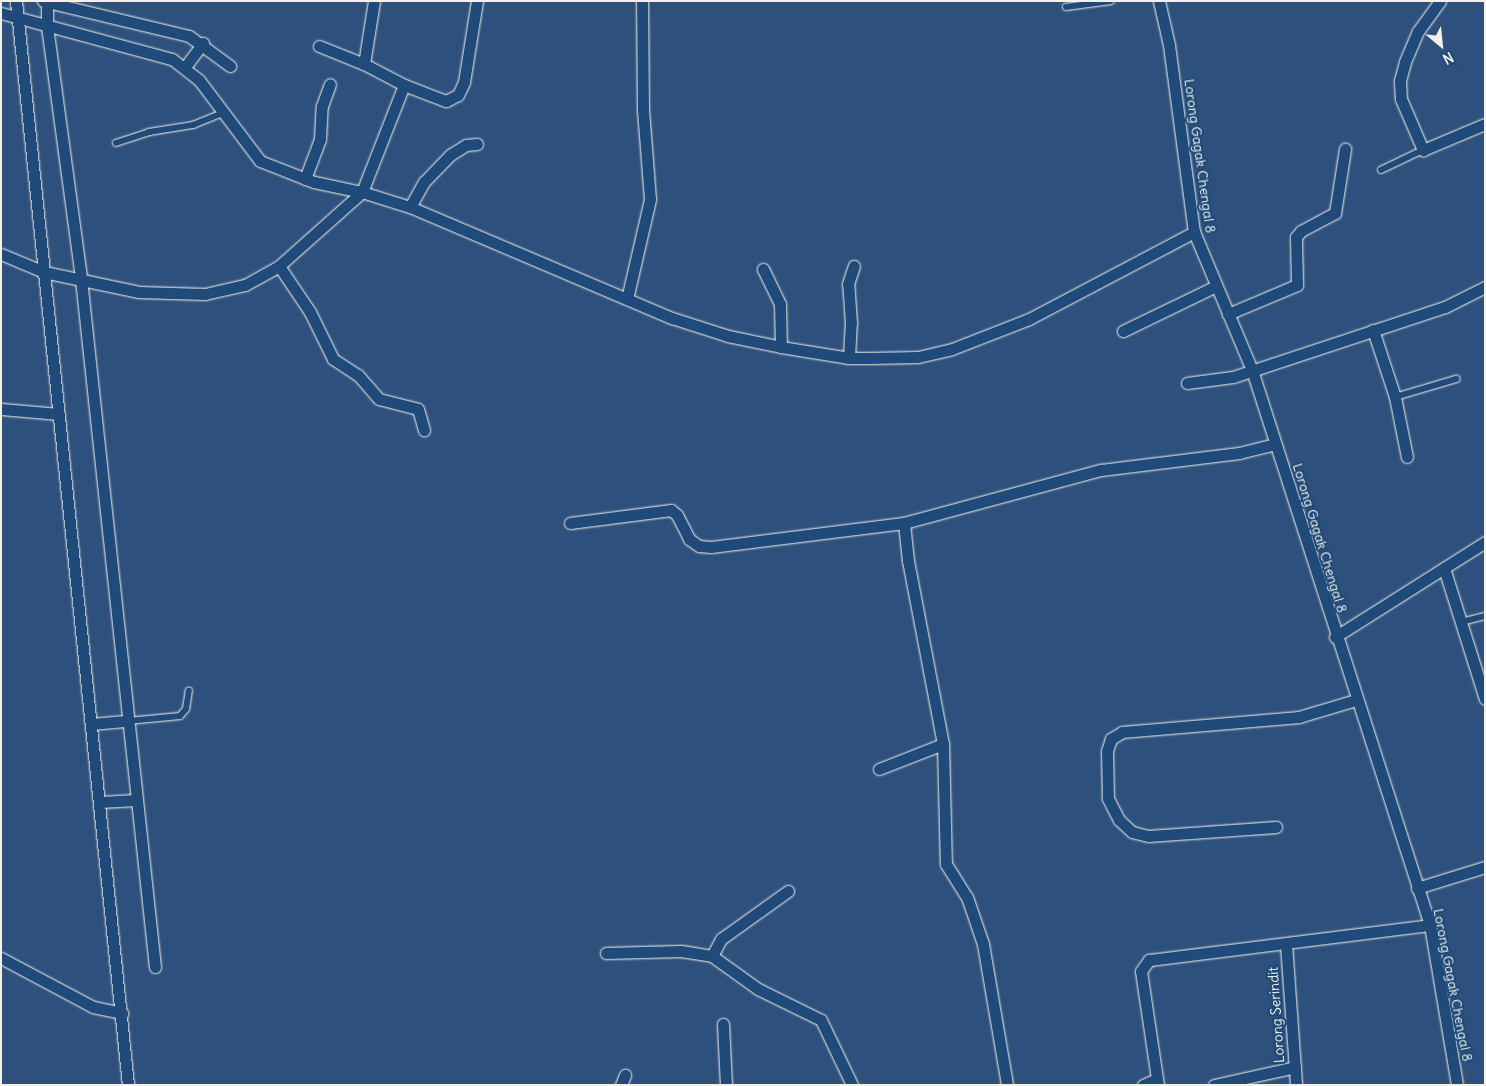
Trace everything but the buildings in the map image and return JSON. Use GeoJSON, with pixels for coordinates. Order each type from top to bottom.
{"type":"FeatureCollection","features":[{"type":"Feature","properties":{"kind":"street"},"geometry":{"type":"LineString","coordinates":[[16,1],[48,273],[59,414],[128,1085]]}},
{"type":"Feature","properties":{"kind":"street"},"geometry":{"type":"LineString","coordinates":[[364,64],[374,1]]}},
{"type":"Feature","properties":{"kind":"street"},"geometry":{"type":"LineString","coordinates":[[319,46],[364,64],[404,86],[446,101],[458,95],[464,82],[477,1]]}},
{"type":"Feature","properties":{"kind":"street"},"geometry":{"type":"LineString","coordinates":[[627,299],[650,198],[643,110],[642,1]]}},
{"type":"Feature","properties":{"kind":"street","name":"Lorong Gagak Chengal 8"},"geometry":{"type":"LineString","coordinates":[[1159,1],[1169,45],[1194,232],[1252,370],[1335,638],[1430,926],[1457,1085]]}},
{"type":"Feature","properties":{"kind":"street"},"geometry":{"type":"LineString","coordinates":[[1440,1],[1418,31],[1400,81],[1401,99],[1423,150],[1485,124]]}},
{"type":"Feature","properties":{"kind":"street"},"geometry":{"type":"LineString","coordinates":[[154,967],[79,279],[46,3],[86,14],[182,34],[230,66]]}},
{"type":"Feature","properties":{"kind":"street"},"geometry":{"type":"LineString","coordinates":[[1,13],[47,23],[188,63],[222,113],[260,161],[305,179],[362,192],[410,207],[627,299],[728,336],[781,347],[849,358],[918,357],[952,350],[1029,319],[1194,232]]}},
{"type":"Feature","properties":{"kind":"street"},"geometry":{"type":"LineString","coordinates":[[188,63],[200,46]]}},
{"type":"Feature","properties":{"kind":"street"},"geometry":{"type":"LineString","coordinates":[[305,179],[320,139],[322,106],[330,84]]}},
{"type":"Feature","properties":{"kind":"street"},"geometry":{"type":"LineString","coordinates":[[1,254],[48,273],[139,292],[205,294],[245,285],[279,266],[362,192],[404,86]]}},
{"type":"Feature","properties":{"kind":"street"},"geometry":{"type":"LineString","coordinates":[[410,207],[424,182],[450,155],[466,145],[478,144]]}},
{"type":"Feature","properties":{"kind":"street"},"geometry":{"type":"LineString","coordinates":[[1228,314],[1297,284],[1296,237],[1301,231],[1335,213],[1345,149]]}},
{"type":"Feature","properties":{"kind":"street"},"geometry":{"type":"LineString","coordinates":[[279,266],[310,312],[333,360],[358,375],[379,399],[418,409],[424,430]]}},
{"type":"Feature","properties":{"kind":"street"},"geometry":{"type":"LineString","coordinates":[[849,358],[851,322],[848,284],[854,266]]}},
{"type":"Feature","properties":{"kind":"street"},"geometry":{"type":"LineString","coordinates":[[763,269],[780,304],[781,347]]}},
{"type":"Feature","properties":{"kind":"street"},"geometry":{"type":"LineString","coordinates":[[1123,331],[1216,286]]}},
{"type":"Feature","properties":{"kind":"street"},"geometry":{"type":"LineString","coordinates":[[1187,383],[1225,379],[1445,307],[1485,287]]}},
{"type":"Feature","properties":{"kind":"street"},"geometry":{"type":"LineString","coordinates":[[1373,330],[1395,397],[1407,457]]}},
{"type":"Feature","properties":{"kind":"street"},"geometry":{"type":"LineString","coordinates":[[1,409],[59,414]]}},
{"type":"Feature","properties":{"kind":"street"},"geometry":{"type":"LineString","coordinates":[[570,523],[671,510],[678,515],[689,539],[699,546],[711,547],[904,523],[1100,470],[1239,453],[1275,444]]}},
{"type":"Feature","properties":{"kind":"street"},"geometry":{"type":"LineString","coordinates":[[904,523],[908,561],[943,744],[946,864],[975,917],[988,966],[1007,1085]]}},
{"type":"Feature","properties":{"kind":"street"},"geometry":{"type":"LineString","coordinates":[[1335,638],[1485,542]]}},
{"type":"Feature","properties":{"kind":"street"},"geometry":{"type":"LineString","coordinates":[[1444,568],[1485,699]]}},
{"type":"Feature","properties":{"kind":"street"},"geometry":{"type":"LineString","coordinates":[[1276,827],[1148,836],[1132,832],[1119,820],[1108,798],[1107,751],[1111,739],[1122,732],[1299,716],[1356,700]]}},
{"type":"Feature","properties":{"kind":"street"},"geometry":{"type":"LineString","coordinates":[[91,724],[128,721]]}},
{"type":"Feature","properties":{"kind":"street"},"geometry":{"type":"LineString","coordinates":[[879,769],[943,744]]}},
{"type":"Feature","properties":{"kind":"street"},"geometry":{"type":"LineString","coordinates":[[100,802],[136,800]]}},
{"type":"Feature","properties":{"kind":"street"},"geometry":{"type":"LineString","coordinates":[[1417,888],[1485,867]]}},
{"type":"Feature","properties":{"kind":"street"},"geometry":{"type":"LineString","coordinates":[[712,956],[721,939],[788,891]]}},
{"type":"Feature","properties":{"kind":"street"},"geometry":{"type":"LineString","coordinates":[[1143,1085],[1157,1082],[1141,971],[1149,960],[1430,926]]}},
{"type":"Feature","properties":{"kind":"street","name":"Lorong Serindit"},"geometry":{"type":"LineString","coordinates":[[1286,944],[1296,1085]]}},
{"type":"Feature","properties":{"kind":"street"},"geometry":{"type":"LineString","coordinates":[[606,953],[681,951],[712,956],[758,989],[821,1020],[852,1085]]}},
{"type":"Feature","properties":{"kind":"street"},"geometry":{"type":"LineString","coordinates":[[1,958],[94,1007],[122,1014]]}},
{"type":"Feature","properties":{"kind":"street"},"geometry":{"type":"LineString","coordinates":[[723,1024],[726,1085]]}},
{"type":"Feature","properties":{"kind":"street"},"geometry":{"type":"LineString","coordinates":[[1214,1085],[1295,1067]]}},
{"type":"Feature","properties":{"kind":"lane"},"geometry":{"type":"LineString","coordinates":[[1066,7],[1110,1]]}},
{"type":"Feature","properties":{"kind":"lane"},"geometry":{"type":"LineString","coordinates":[[116,143],[149,132],[193,125],[222,113]]}},
{"type":"Feature","properties":{"kind":"lane"},"geometry":{"type":"LineString","coordinates":[[1381,170],[1423,150]]}},
{"type":"Feature","properties":{"kind":"lane"},"geometry":{"type":"LineString","coordinates":[[1395,397],[1456,379]]}},
{"type":"Feature","properties":{"kind":"lane"},"geometry":{"type":"LineString","coordinates":[[1461,622],[1485,616]]}},
{"type":"Feature","properties":{"kind":"lane"},"geometry":{"type":"LineString","coordinates":[[128,721],[180,716],[186,709],[189,691]]}}]}
